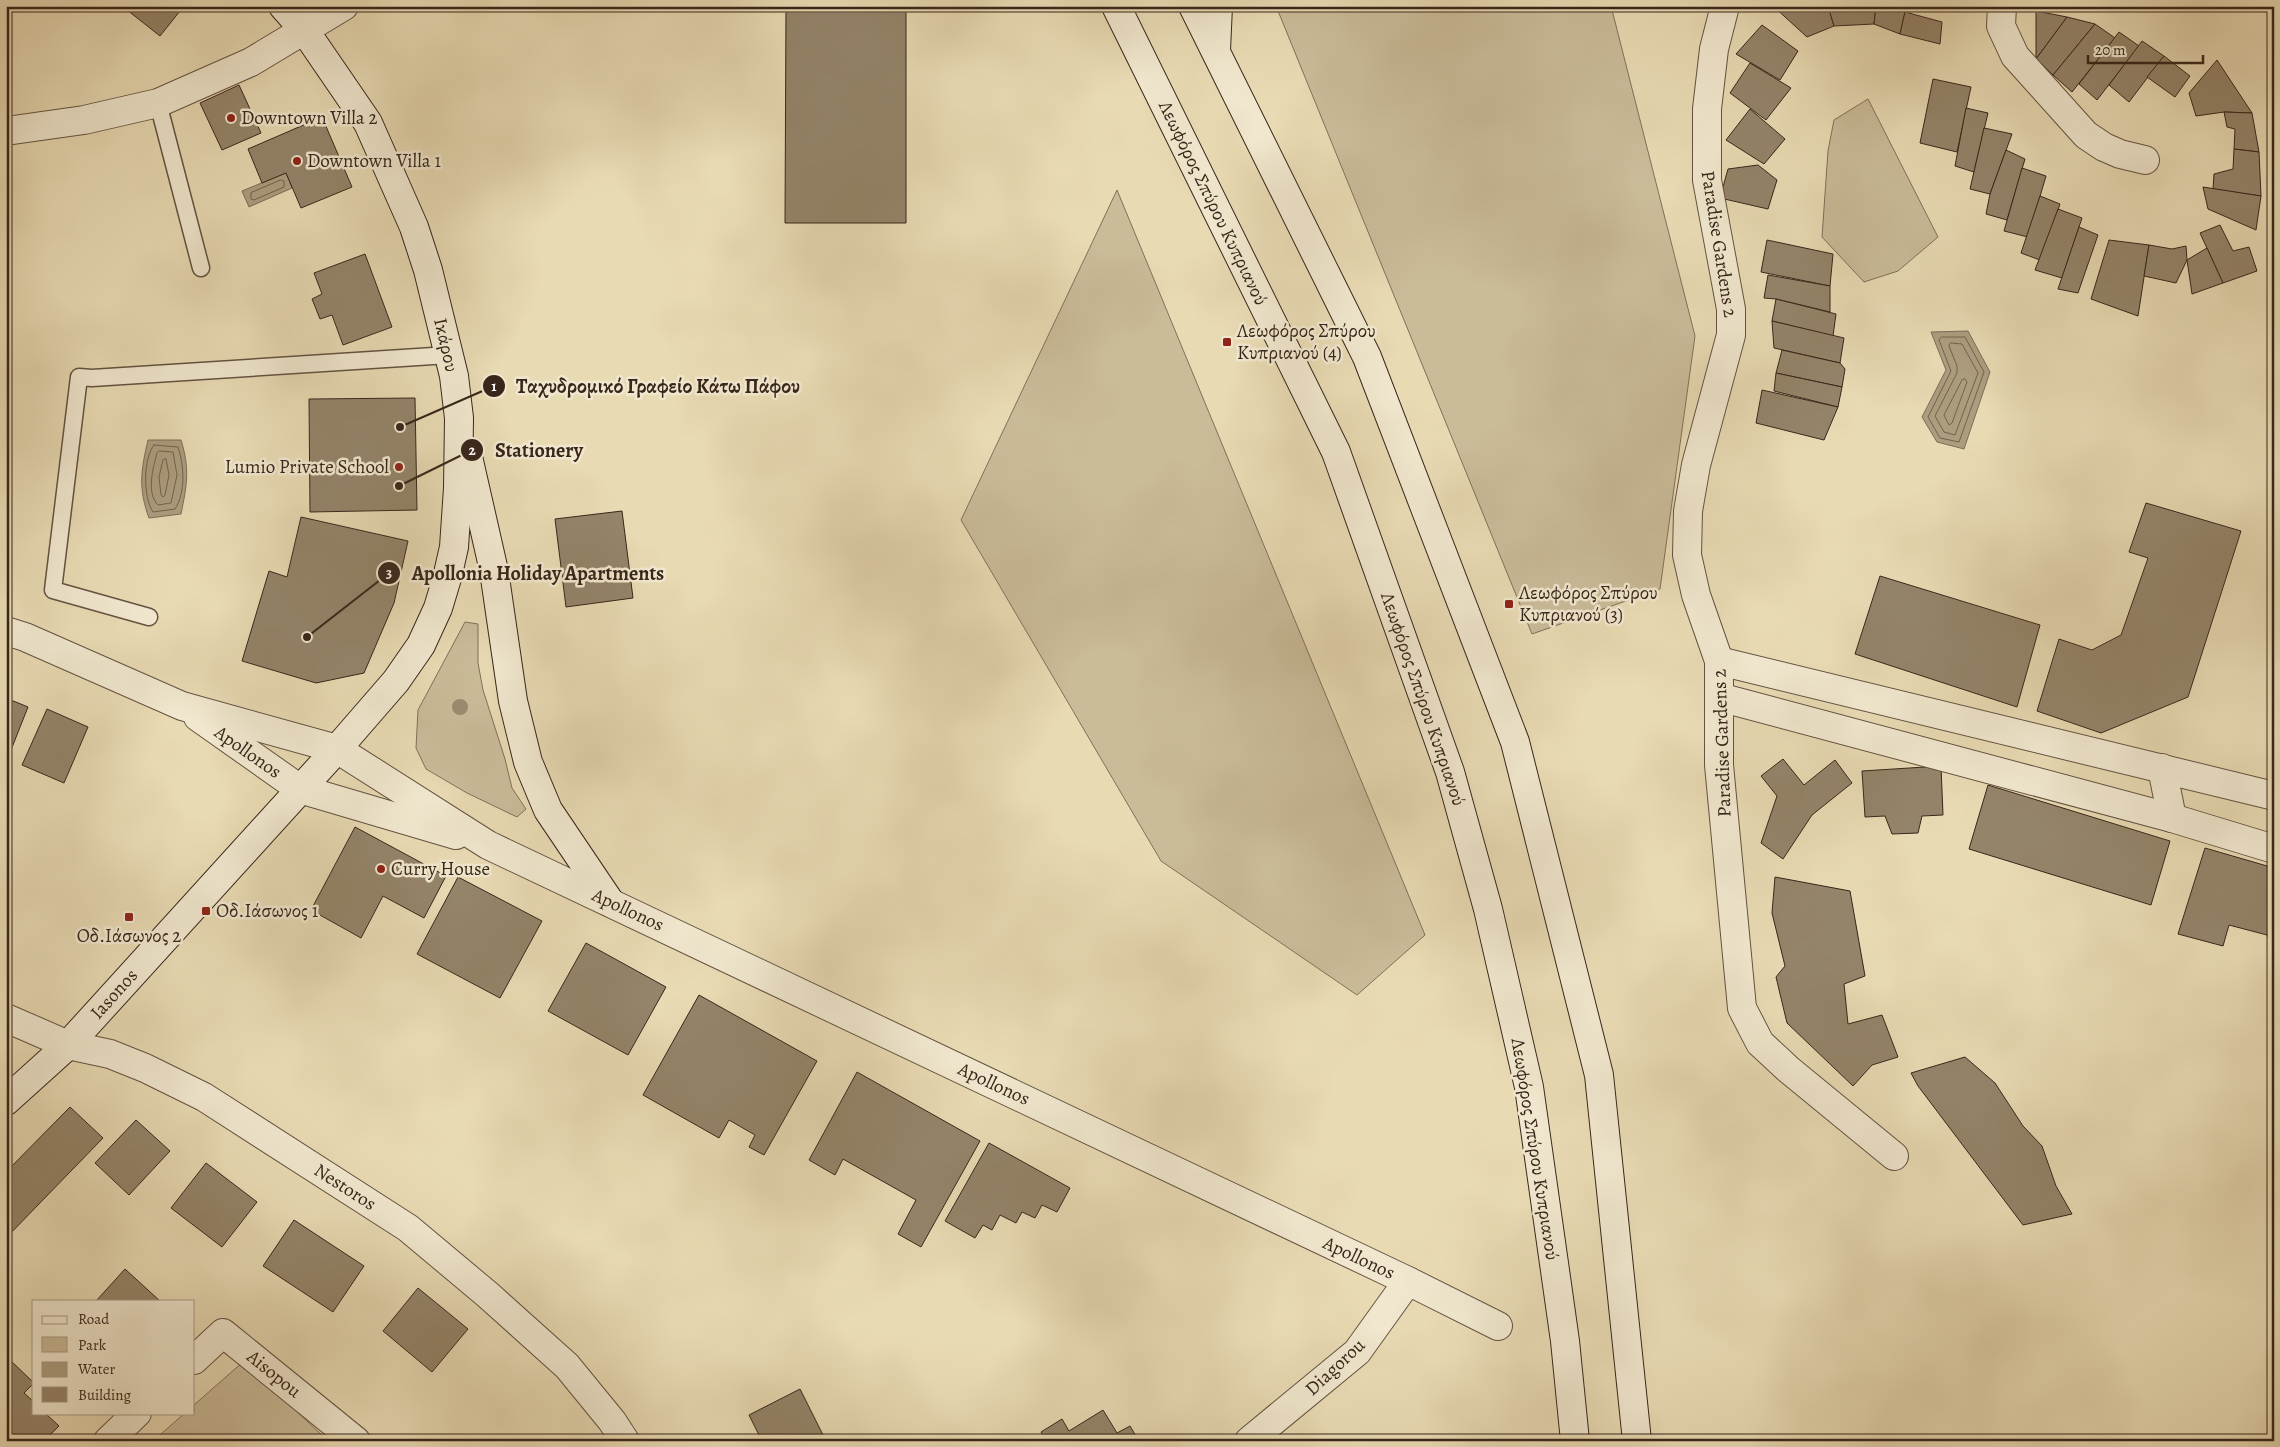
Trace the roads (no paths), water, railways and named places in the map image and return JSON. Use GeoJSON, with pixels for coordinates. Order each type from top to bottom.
{"type":"FeatureCollection","features":[{"type":"Feature","properties":{"kind":"street","name":"Ικάρου"},"geometry":{"type":"LineString","coordinates":[[283,6],[305,31],[368,123],[414,227],[450,355],[459,418],[458,488],[454,547],[438,608],[421,645],[396,681],[337,750]]}},
{"type":"Feature","properties":{"kind":"street"},"geometry":{"type":"LineString","coordinates":[[6,131],[84,120],[158,103],[251,62],[344,6]]}},
{"type":"Feature","properties":{"kind":"street","name":"Λεωφόρος Σπύρου Κυπριανού"},"geometry":{"type":"LineString","coordinates":[[1116,6],[1336,452],[1450,772],[1488,909],[1529,1087],[1565,1341],[1575,1441]]}},
{"type":"Feature","properties":{"kind":"street"},"geometry":{"type":"LineString","coordinates":[[1193,6],[1367,357],[1515,742],[1599,1075],[1637,1441]]}},
{"type":"Feature","properties":{"kind":"street"},"geometry":{"type":"LineString","coordinates":[[1216,51],[1218,6]]}},
{"type":"Feature","properties":{"kind":"street","name":"Paradise Gardens 2"},"geometry":{"type":"LineString","coordinates":[[1725,6],[1714,49],[1707,109],[1707,180],[1731,309],[1732,335],[1696,465],[1688,511],[1687,555],[1696,595],[1719,661],[1719,765],[1742,1008],[1760,1043],[1788,1069],[1894,1156]]}},
{"type":"Feature","properties":{"kind":"street"},"geometry":{"type":"LineString","coordinates":[[2002,6],[2002,26],[2015,56],[2086,135],[2104,147],[2120,154],[2145,160]]}},
{"type":"Feature","properties":{"kind":"street"},"geometry":{"type":"LineString","coordinates":[[459,418],[494,571],[513,701],[528,762],[548,810],[610,902]]}},
{"type":"Feature","properties":{"kind":"street","name":"Apollonos"},"geometry":{"type":"LineString","coordinates":[[6,631],[25,637],[182,706],[337,750],[488,845],[1408,1281],[1498,1326]]}},
{"type":"Feature","properties":{"kind":"street"},"geometry":{"type":"LineString","coordinates":[[1719,661],[2274,796]]}},
{"type":"Feature","properties":{"kind":"street"},"geometry":{"type":"LineString","coordinates":[[1719,697],[2172,818],[2274,849]]}},
{"type":"Feature","properties":{"kind":"street","name":"Apollonos"},"geometry":{"type":"LineString","coordinates":[[182,706],[300,788],[488,845]]}},
{"type":"Feature","properties":{"kind":"street","name":"Iasonos"},"geometry":{"type":"LineString","coordinates":[[6,1101],[68,1045],[300,788],[337,750]]}},
{"type":"Feature","properties":{"kind":"street"},"geometry":{"type":"LineString","coordinates":[[2162,768],[2172,818]]}},
{"type":"Feature","properties":{"kind":"street","name":"Nestoros"},"geometry":{"type":"LineString","coordinates":[[6,1018],[68,1045],[110,1054],[145,1068],[204,1097],[408,1228],[488,1294],[567,1366],[612,1421],[625,1441]]}},
{"type":"Feature","properties":{"kind":"street","name":"Diagorou"},"geometry":{"type":"LineString","coordinates":[[1249,1441],[1357,1352],[1408,1281]]}},
{"type":"Feature","properties":{"kind":"street","name":"Aisopou"},"geometry":{"type":"LineString","coordinates":[[195,1359],[223,1333],[356,1441]]}},
{"type":"Feature","properties":{"kind":"street"},"geometry":{"type":"LineString","coordinates":[[108,1441],[136,1414]]}},
{"type":"Feature","properties":{"kind":"lane"},"geometry":{"type":"LineString","coordinates":[[158,103],[201,268]]}},
{"type":"Feature","properties":{"kind":"lane"},"geometry":{"type":"LineString","coordinates":[[149,617],[53,590],[79,377],[92,378],[450,355]]}},
{"type":"Feature","properties":{"kind":"water"},"geometry":{"type":"Polygon","coordinates":[[[286,173],[292,188],[249,207],[242,191],[286,173]]]}},
{"type":"Feature","properties":{"kind":"water"},"geometry":{"type":"Polygon","coordinates":[[[1968,331],[1990,372],[1964,449],[1937,442],[1922,417],[1946,370],[1931,332],[1968,331]]]}},
{"type":"Feature","properties":{"kind":"water"},"geometry":{"type":"Polygon","coordinates":[[[148,440],[181,440],[186,460],[187,477],[181,514],[149,518],[142,488],[148,440]]]}},
{"type":"Feature","properties":{"kind":"place","name":"Downtown Villa 2"},"geometry":{"type":"Point","coordinates":[231,118]}},
{"type":"Feature","properties":{"kind":"place","name":"Downtown Villa 1"},"geometry":{"type":"Point","coordinates":[297,161]}},
{"type":"Feature","properties":{"kind":"place","name":"Λεωφόρος Σπύρου Κυπριανού (4)"},"geometry":{"type":"Point","coordinates":[1227,342]}},
{"type":"Feature","properties":{"kind":"place","name":"Ταχυδρομικό Γραφείο Κάτω Πάφου"},"geometry":{"type":"Point","coordinates":[400,427]}},
{"type":"Feature","properties":{"kind":"place","name":"Lumio Private School"},"geometry":{"type":"Point","coordinates":[399,467]}},
{"type":"Feature","properties":{"kind":"place","name":"Stationery"},"geometry":{"type":"Point","coordinates":[399,486]}},
{"type":"Feature","properties":{"kind":"place","name":"Λεωφόρος Σπύρου Κυπριανού (3)"},"geometry":{"type":"Point","coordinates":[1509,604]}},
{"type":"Feature","properties":{"kind":"place","name":"Apollonia Holiday Apartments"},"geometry":{"type":"Point","coordinates":[307,637]}},
{"type":"Feature","properties":{"kind":"place","name":"Curry House"},"geometry":{"type":"Point","coordinates":[381,869]}},
{"type":"Feature","properties":{"kind":"place","name":"Οδ.Ιάσωνος 1"},"geometry":{"type":"Point","coordinates":[206,911]}},
{"type":"Feature","properties":{"kind":"place","name":"Οδ.Ιάσωνος 2"},"geometry":{"type":"Point","coordinates":[129,917]}}]}
